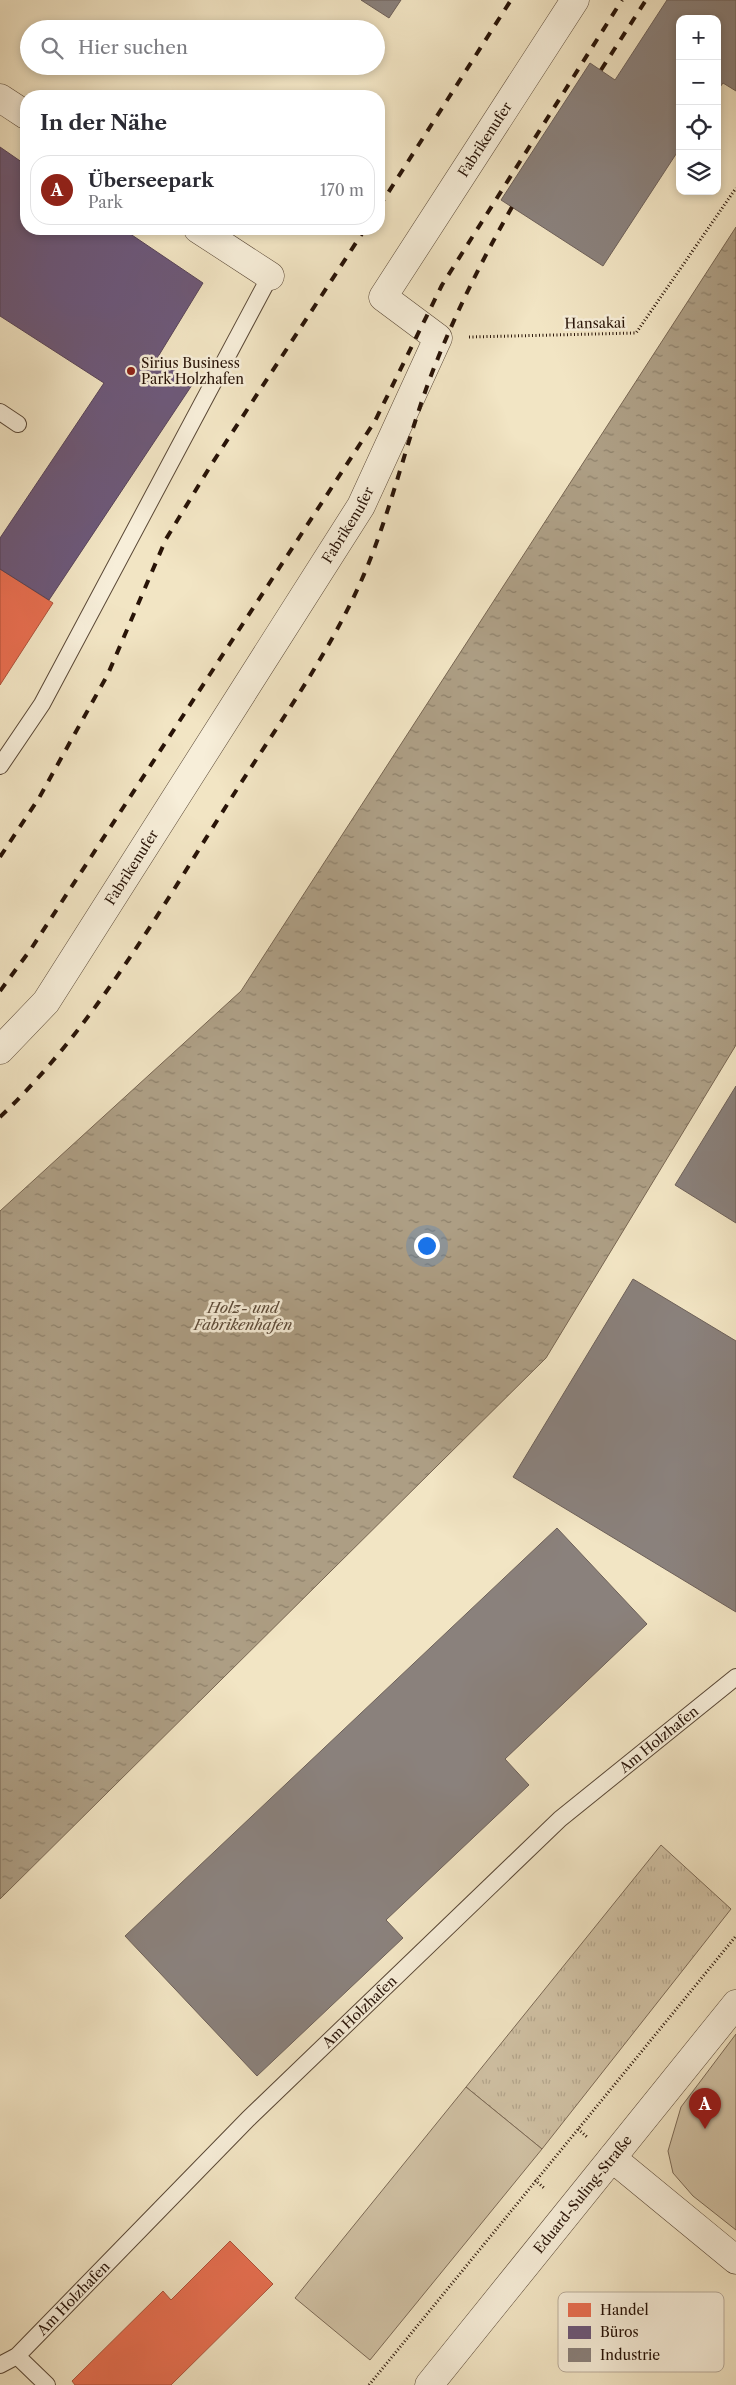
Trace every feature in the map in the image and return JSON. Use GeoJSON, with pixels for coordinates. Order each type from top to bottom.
{"type":"FeatureCollection","features":[{"type":"Feature","properties":{"kind":"street","name":"Fabrikenufer"},"geometry":{"type":"LineString","coordinates":[[0,1050],[46,1002],[361,506],[438,338],[383,297],[575,0]]}},
{"type":"Feature","properties":{"kind":"street"},"geometry":{"type":"LineString","coordinates":[[0,98],[20,111]]}},
{"type":"Feature","properties":{"kind":"street"},"geometry":{"type":"LineString","coordinates":[[207,235],[270,276]]}},
{"type":"Feature","properties":{"kind":"street","name":"Eduard-Suling-Straße"},"geometry":{"type":"LineString","coordinates":[[428,2385],[736,2004]]}},
{"type":"Feature","properties":{"kind":"street"},"geometry":{"type":"LineString","coordinates":[[612,2158],[736,2260]]}},
{"type":"Feature","properties":{"kind":"lane"},"geometry":{"type":"LineString","coordinates":[[0,766],[42,704],[270,276]]}},
{"type":"Feature","properties":{"kind":"lane"},"geometry":{"type":"LineString","coordinates":[[0,412],[18,424]]}},
{"type":"Feature","properties":{"kind":"lane","name":"Am Holzhafen"},"geometry":{"type":"LineString","coordinates":[[0,2365],[17,2356],[248,2119],[560,1819],[736,1677]]}},
{"type":"Feature","properties":{"kind":"lane"},"geometry":{"type":"LineString","coordinates":[[17,2356],[47,2385]]}},
{"type":"Feature","properties":{"kind":"path","name":"Hansakai"},"geometry":{"type":"LineString","coordinates":[[438,338],[636,333],[736,188]]}},
{"type":"Feature","properties":{"kind":"path"},"geometry":{"type":"LineString","coordinates":[[369,2385],[736,1936]]}},
{"type":"Feature","properties":{"kind":"green space"},"geometry":{"type":"Polygon","coordinates":[[[661,1845],[731,1909],[542,2149],[466,2087],[661,1845]]]}},
{"type":"Feature","properties":{"kind":"green space"},"geometry":{"type":"Polygon","coordinates":[[[736,2034],[736,2230],[693,2196],[673,2173],[668,2151],[681,2107],[736,2034]]]}},
{"type":"Feature","properties":{"kind":"green space"},"geometry":{"type":"Polygon","coordinates":[[[466,2087],[542,2149],[370,2360],[295,2298],[466,2087]]]}},
{"type":"Feature","properties":{"kind":"water","name":"Holz- und Fabrikenhafen"},"geometry":{"type":"Polygon","coordinates":[[[736,227],[736,1045],[546,1358],[0,1899],[0,1211],[241,991],[736,227]]]}},
{"type":"Feature","properties":{"kind":"building: Handel"},"geometry":{"type":"Polygon","coordinates":[[[0,569],[53,603],[0,685],[0,569]]]}},
{"type":"Feature","properties":{"kind":"building: Handel"},"geometry":{"type":"Polygon","coordinates":[[[230,2241],[273,2284],[171,2385],[75,2385],[72,2381],[163,2291],[171,2300],[230,2241]]]}},
{"type":"Feature","properties":{"kind":"building: Büros","name":"Sirius Business Park Holzhafen"},"geometry":{"type":"Polygon","coordinates":[[[0,147],[20,161],[20,235],[132,235],[203,283],[156,360],[194,382],[49,600],[0,569],[0,538],[104,383],[0,316],[0,147]]]}},
{"type":"Feature","properties":{"kind":"building: Industrie"},"geometry":{"type":"Polygon","coordinates":[[[361,0],[401,0],[389,18],[361,0]]]}},
{"type":"Feature","properties":{"kind":"building: Industrie"},"geometry":{"type":"Polygon","coordinates":[[[667,0],[736,0],[736,91],[723,83],[721,86],[721,15],[676,15],[676,154],[603,266],[501,200],[590,63],[615,80],[667,0]]]}},
{"type":"Feature","properties":{"kind":"building: Industrie"},"geometry":{"type":"Polygon","coordinates":[[[736,1086],[736,1223],[675,1185],[736,1086]]]}},
{"type":"Feature","properties":{"kind":"building: Industrie"},"geometry":{"type":"Polygon","coordinates":[[[633,1279],[736,1341],[736,1612],[513,1477],[633,1279]]]}},
{"type":"Feature","properties":{"kind":"building: Industrie"},"geometry":{"type":"Polygon","coordinates":[[[557,1528],[647,1624],[505,1759],[529,1785],[386,1920],[403,1938],[257,2076],[125,1936],[557,1528]]]}},
{"type":"Feature","properties":{"kind":"railway"},"geometry":{"type":"LineString","coordinates":[[385,198],[511,0]]}},
{"type":"Feature","properties":{"kind":"railway"},"geometry":{"type":"LineString","coordinates":[[0,991],[31,949],[375,421],[442,285],[622,0]]}},
{"type":"Feature","properties":{"kind":"railway"},"geometry":{"type":"LineString","coordinates":[[601,70],[646,0]]}},
{"type":"Feature","properties":{"kind":"railway"},"geometry":{"type":"LineString","coordinates":[[0,1117],[34,1082],[97,1005],[153,922],[334,636],[362,579],[382,529],[414,425],[441,351],[469,288],[512,207]]}},
{"type":"Feature","properties":{"kind":"railway"},"geometry":{"type":"LineString","coordinates":[[0,857],[39,798],[108,674],[166,539],[211,465],[361,235]]}},
{"type":"Feature","properties":{"kind":"place","name":"Sirius Business Park Holzhafen"},"geometry":{"type":"Point","coordinates":[131,371]}},
{"type":"Feature","properties":{"kind":"place","name":"Überseepark"},"geometry":{"type":"Point","coordinates":[705,2129]}}]}
